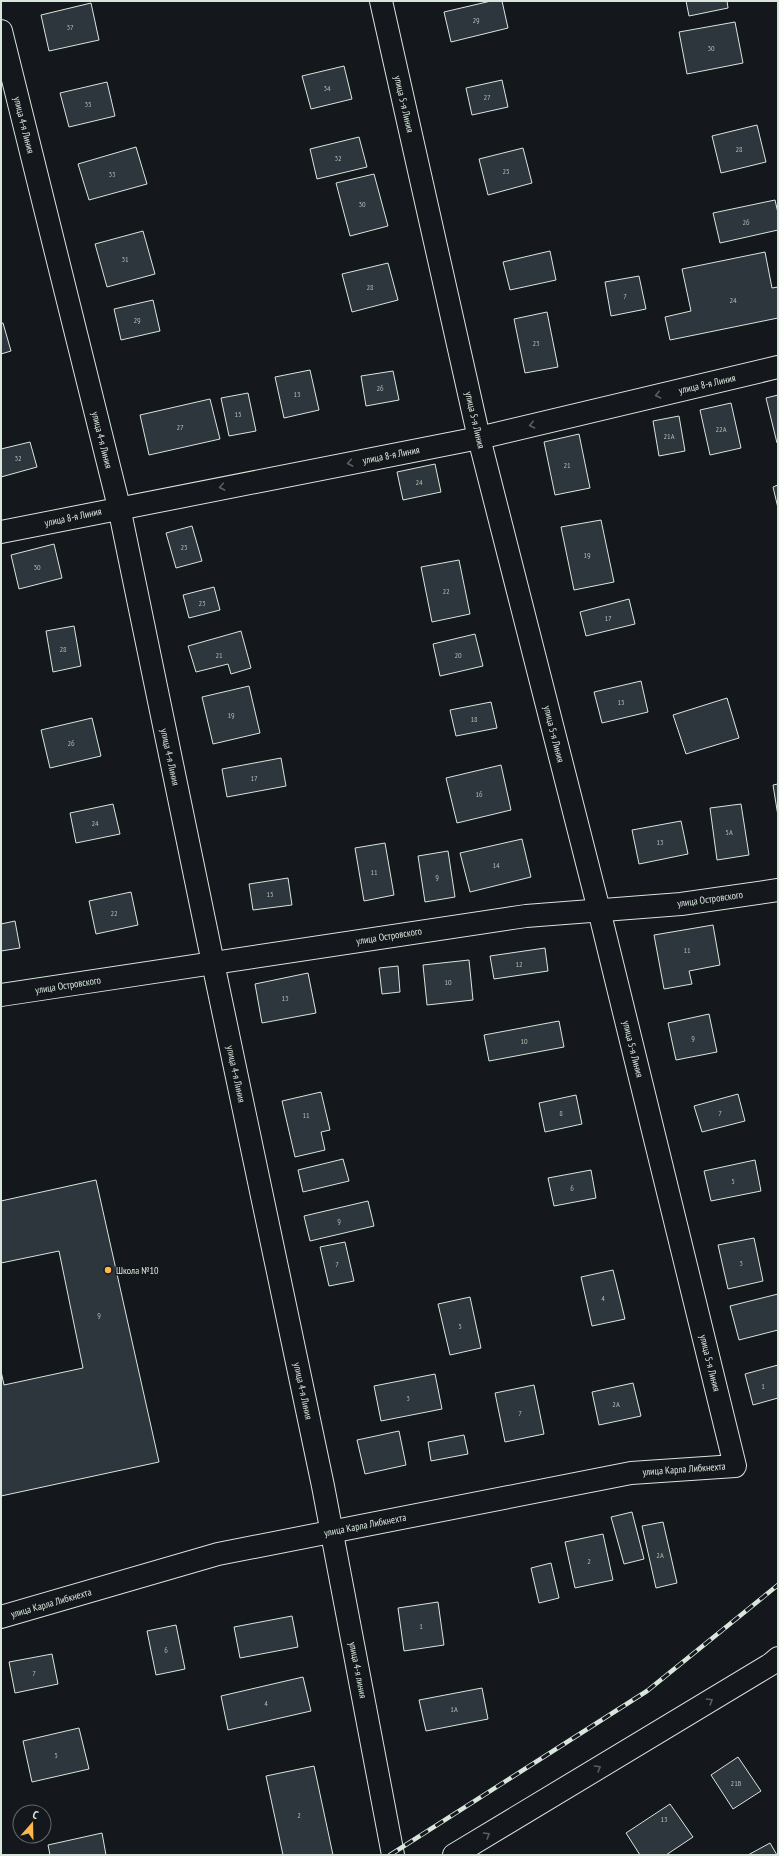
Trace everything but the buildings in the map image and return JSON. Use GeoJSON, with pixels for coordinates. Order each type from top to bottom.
{"type":"FeatureCollection","features":[{"type":"Feature","properties":{"kind":"street","name":"улица 5-я Линия"},"geometry":{"type":"LineString","coordinates":[[381,1],[478,438],[599,910],[736,1466]]}},
{"type":"Feature","properties":{"kind":"street","name":"улица 4-я Линия"},"geometry":{"type":"LineString","coordinates":[[1,31],[119,507],[323,1486]]}},
{"type":"Feature","properties":{"kind":"street","name":"улица 8-я Линия"},"geometry":{"type":"LineString","coordinates":[[1,532],[119,507],[478,438],[778,367]]}},
{"type":"Feature","properties":{"kind":"street","name":"улица Островского"},"geometry":{"type":"LineString","coordinates":[[1,995],[526,916],[681,904],[778,890]]}},
{"type":"Feature","properties":{"kind":"street","name":"улица Карла Либкнехта"},"geometry":{"type":"LineString","coordinates":[[1,1617],[218,1554],[631,1473],[736,1466]]}},
{"type":"Feature","properties":{"kind":"street","name":"улица 4-я линия"},"geometry":{"type":"LineString","coordinates":[[323,1486],[393,1855]]}},
{"type":"Feature","properties":{"kind":"street"},"geometry":{"type":"LineString","coordinates":[[454,1855],[776,1664]]}},
{"type":"Feature","properties":{"kind":"railway"},"geometry":{"type":"LineString","coordinates":[[390,1855],[647,1691],[778,1585]]}},
{"type":"Feature","properties":{"kind":"place","name":"Школа №10"},"geometry":{"type":"Point","coordinates":[108,1270]}}]}
